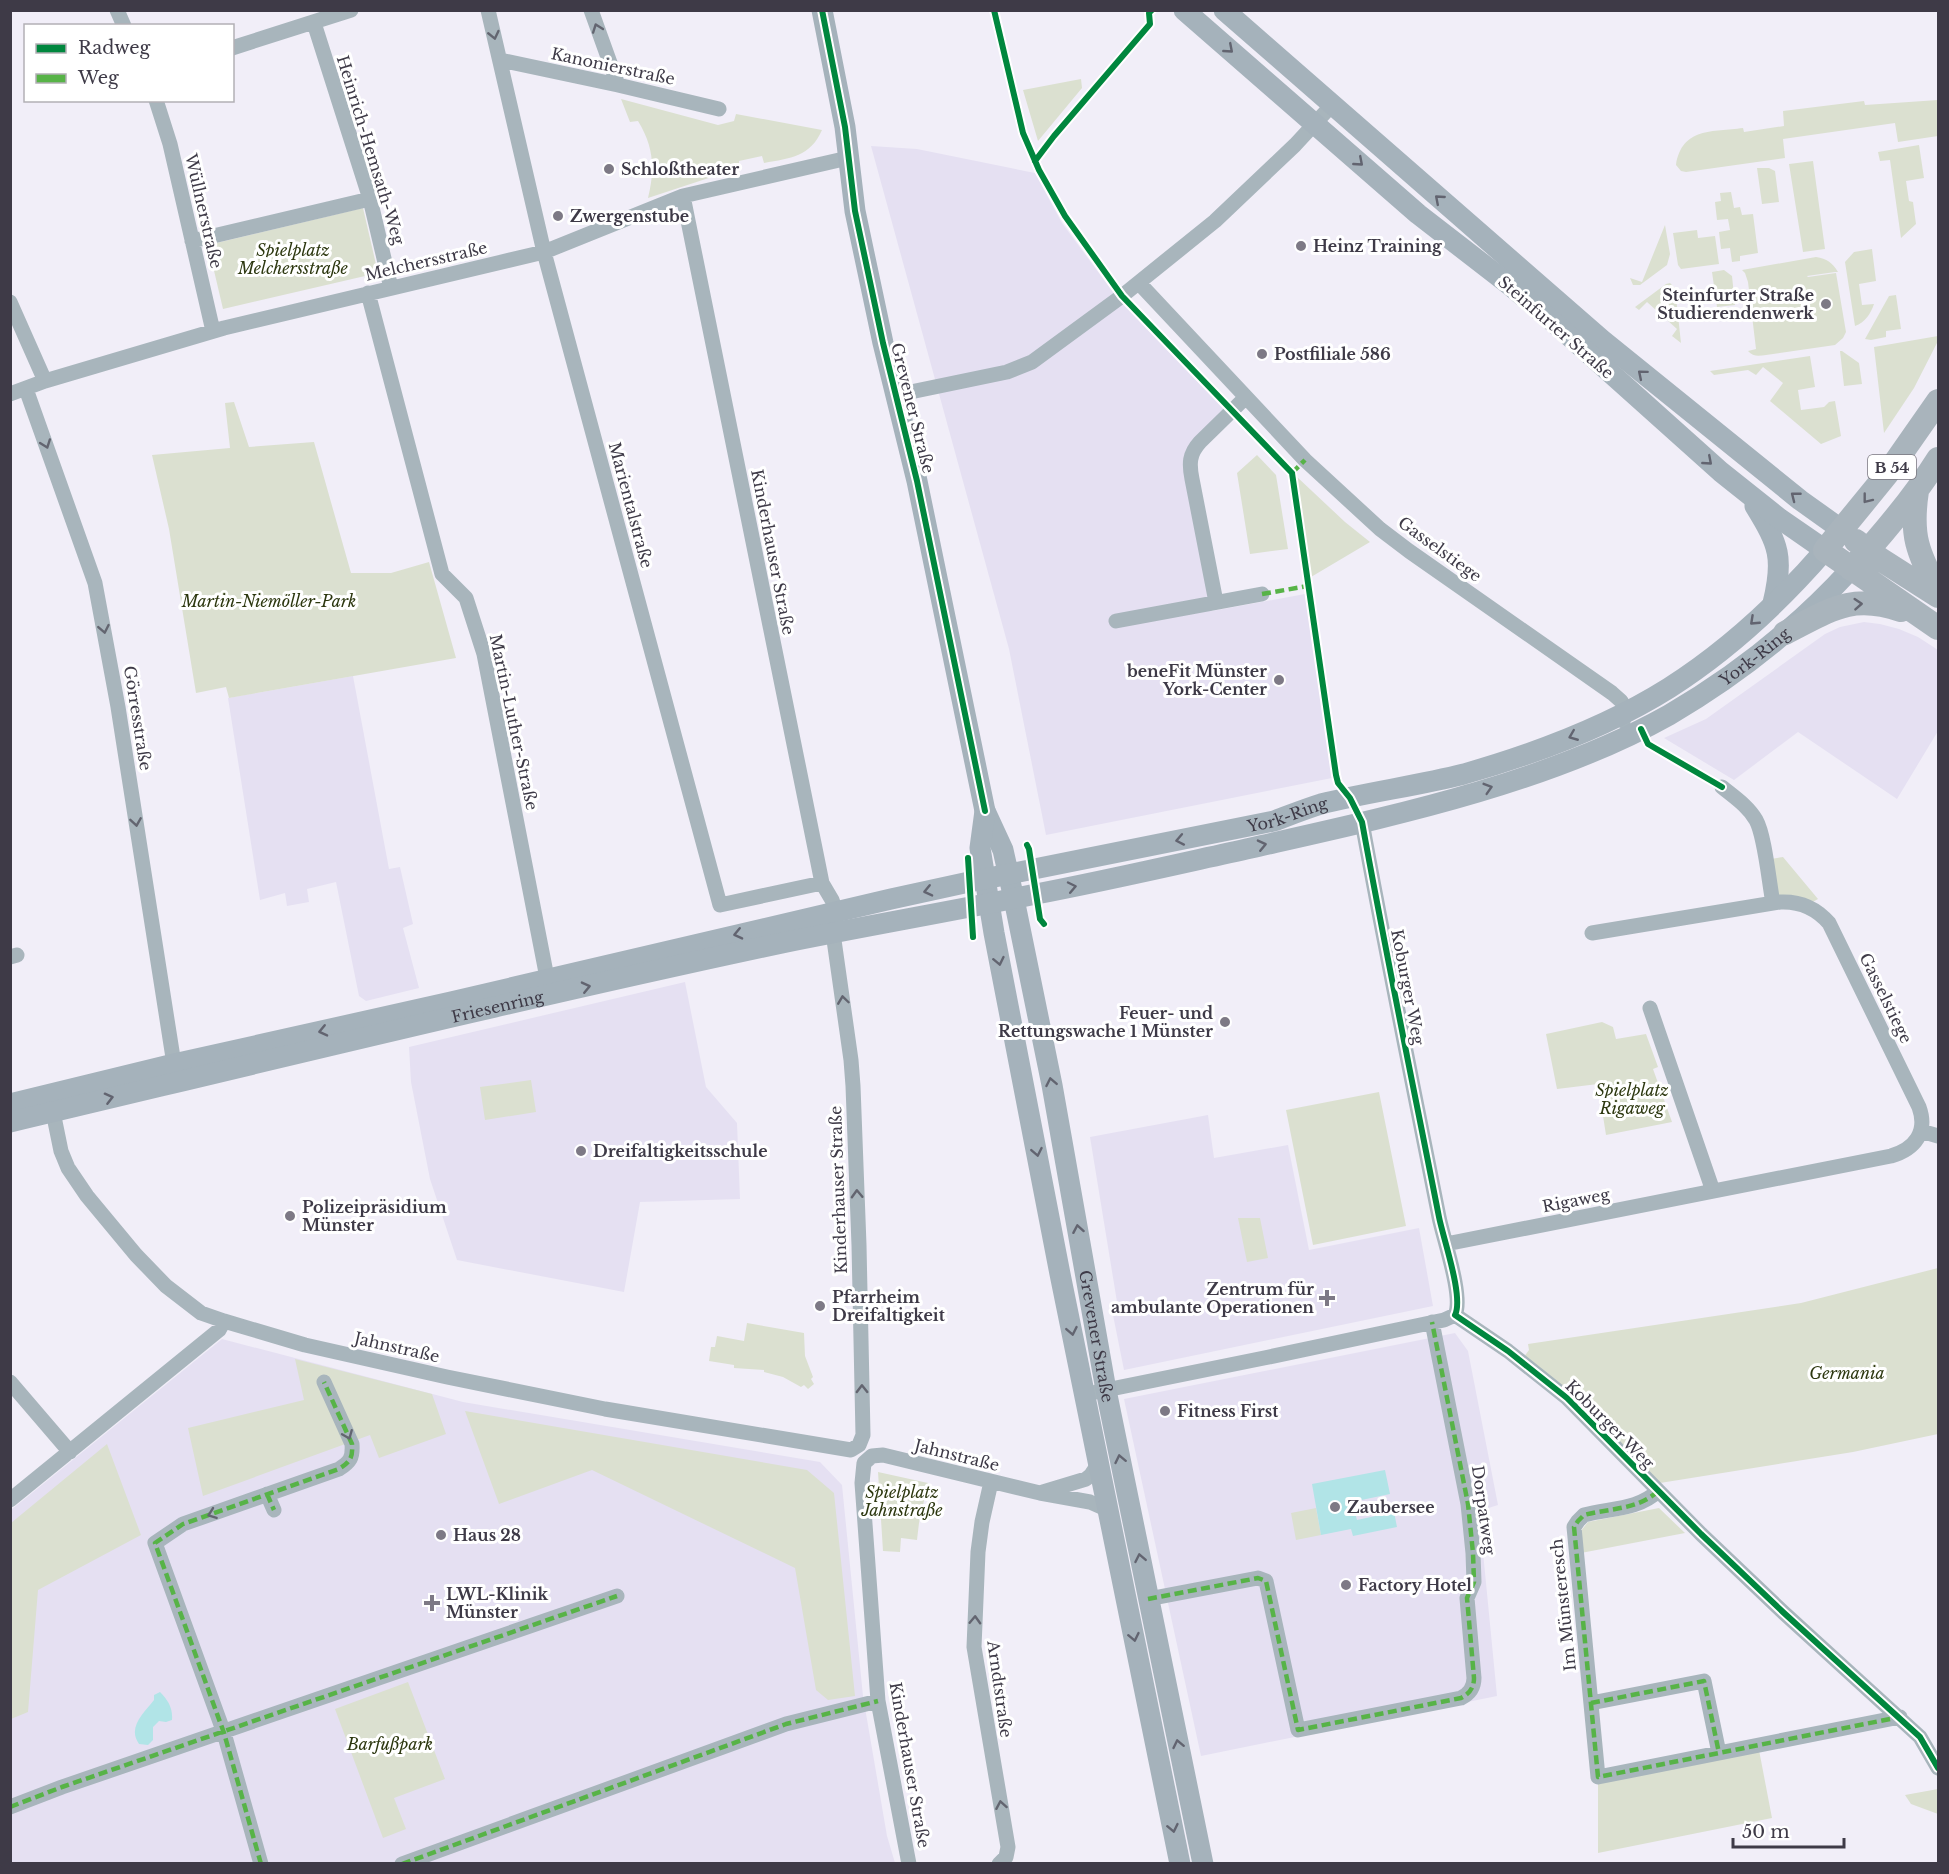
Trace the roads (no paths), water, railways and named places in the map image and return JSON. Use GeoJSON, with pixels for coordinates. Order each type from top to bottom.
{"type":"FeatureCollection","features":[{"type":"Feature","properties":{"kind":"main road","name":"Grevener Straße"},"geometry":{"type":"LineString","coordinates":[[822,10],[845,127],[855,211],[883,343],[917,481],[985,811],[1003,850],[1014,899],[1052,1085],[1106,1390],[1203,1863]]}},
{"type":"Feature","properties":{"kind":"main road","name":"Steinfurter Straße"},"geometry":{"type":"LineString","coordinates":[[1184,10],[1418,214],[1511,286],[1558,326],[1746,493],[1851,569],[1930,622]]}},
{"type":"Feature","properties":{"kind":"main road","name":"Steinfurter Straße"},"geometry":{"type":"LineString","coordinates":[[1224,10],[1526,275],[1660,389],[1800,500],[1868,550],[1938,596]]}},
{"type":"Feature","properties":{"kind":"main road","name":"B 54"},"geometry":{"type":"LineString","coordinates":[[1825,550],[1887,474],[1938,401]]}},
{"type":"Feature","properties":{"kind":"main road","name":"B 54"},"geometry":{"type":"LineString","coordinates":[[1938,459],[1917,491],[1914,534],[1938,591]]}},
{"type":"Feature","properties":{"kind":"main road"},"geometry":{"type":"LineString","coordinates":[[1851,569],[1882,536],[1917,491]]}},
{"type":"Feature","properties":{"kind":"main road"},"geometry":{"type":"LineString","coordinates":[[1746,493],[1771,531],[1777,548],[1779,574],[1773,603]]}},
{"type":"Feature","properties":{"kind":"main road","name":"York-Ring"},"geometry":{"type":"LineString","coordinates":[[985,879],[1274,821],[1321,804],[1464,773],[1557,742],[1627,712],[1669,688],[1710,659],[1773,603],[1825,550]]}},
{"type":"Feature","properties":{"kind":"main road","name":"York-Ring"},"geometry":{"type":"LineString","coordinates":[[988,904],[1127,876],[1362,822],[1500,784],[1562,763],[1667,715],[1712,688],[1785,633],[1851,569]]}},
{"type":"Feature","properties":{"kind":"main road"},"geometry":{"type":"LineString","coordinates":[[1785,633],[1846,604],[1869,603],[1888,606],[1930,622]]}},
{"type":"Feature","properties":{"kind":"main road","name":"Grevener Straße"},"geometry":{"type":"LineString","coordinates":[[985,811],[980,848],[988,904],[1084,1394],[1180,1863]]}},
{"type":"Feature","properties":{"kind":"main road","name":"Friesenring"},"geometry":{"type":"LineString","coordinates":[[10,1104],[51,1103],[366,1036],[836,911],[985,879]]}},
{"type":"Feature","properties":{"kind":"main road","name":"Friesenring"},"geometry":{"type":"LineString","coordinates":[[10,1122],[51,1103],[174,1064],[451,1002],[549,987],[988,904]]}},
{"type":"Feature","properties":{"kind":"street"},"geometry":{"type":"LineString","coordinates":[[117,10],[123,24]]}},
{"type":"Feature","properties":{"kind":"street"},"geometry":{"type":"LineString","coordinates":[[234,47],[351,10]]}},
{"type":"Feature","properties":{"kind":"street","name":"Marientalstraße"},"geometry":{"type":"LineString","coordinates":[[488,10],[544,252],[720,905],[822,883]]}},
{"type":"Feature","properties":{"kind":"street"},"geometry":{"type":"LineString","coordinates":[[591,10],[618,85]]}},
{"type":"Feature","properties":{"kind":"street","name":"Heinrich-Hemsath-Weg"},"geometry":{"type":"LineString","coordinates":[[314,23],[370,199],[391,288]]}},
{"type":"Feature","properties":{"kind":"street","name":"Kanonierstraße"},"geometry":{"type":"LineString","coordinates":[[500,60],[719,109]]}},
{"type":"Feature","properties":{"kind":"street","name":"Wüllnerstraße"},"geometry":{"type":"LineString","coordinates":[[157,102],[170,144],[213,331]]}},
{"type":"Feature","properties":{"kind":"street"},"geometry":{"type":"LineString","coordinates":[[896,395],[1008,372],[1032,362],[1139,283],[1215,221],[1332,105]]}},
{"type":"Feature","properties":{"kind":"street","name":"Melchersstraße"},"geometry":{"type":"LineString","coordinates":[[10,394],[45,381],[213,331],[544,252],[683,196],[848,158]]}},
{"type":"Feature","properties":{"kind":"street","name":"Kinderhauser Straße"},"geometry":{"type":"LineString","coordinates":[[683,196],[822,883],[836,911]]}},
{"type":"Feature","properties":{"kind":"street"},"geometry":{"type":"LineString","coordinates":[[192,241],[370,199]]}},
{"type":"Feature","properties":{"kind":"street","name":"Gasselstiege"},"geometry":{"type":"LineString","coordinates":[[1139,283],[1305,460],[1380,529],[1612,693],[1621,701],[1627,712]]}},
{"type":"Feature","properties":{"kind":"street","name":"Martin-Luther-Straße"},"geometry":{"type":"LineString","coordinates":[[368,293],[442,574],[466,598],[484,654],[549,987]]}},
{"type":"Feature","properties":{"kind":"street"},"geometry":{"type":"LineString","coordinates":[[10,302],[45,381]]}},
{"type":"Feature","properties":{"kind":"street","name":"Görresstraße"},"geometry":{"type":"LineString","coordinates":[[26,389],[95,583],[118,707],[174,1064]]}},
{"type":"Feature","properties":{"kind":"street"},"geometry":{"type":"LineString","coordinates":[[1216,602],[1190,459],[1200,442],[1245,398]]}},
{"type":"Feature","properties":{"kind":"street"},"geometry":{"type":"LineString","coordinates":[[1116,621],[1262,594]]}},
{"type":"Feature","properties":{"kind":"street"},"geometry":{"type":"LineString","coordinates":[[1612,742],[1627,712]]}},
{"type":"Feature","properties":{"kind":"street"},"geometry":{"type":"LineString","coordinates":[[1722,787],[1747,808],[1757,822],[1773,903]]}},
{"type":"Feature","properties":{"kind":"street","name":"Koburger Weg"},"geometry":{"type":"LineString","coordinates":[[1362,822],[1441,1225],[1458,1299],[1455,1315],[1508,1351],[1567,1398],[1658,1491],[1776,1605],[1900,1717],[1920,1737],[1938,1768]]}},
{"type":"Feature","properties":{"kind":"street","name":"Gasselstiege"},"geometry":{"type":"LineString","coordinates":[[1592,933],[1773,903],[1788,902],[1810,907],[1820,913],[1829,923],[1916,1100],[1921,1113],[1921,1131]]}},
{"type":"Feature","properties":{"kind":"street","name":"Kinderhauser Straße"},"geometry":{"type":"LineString","coordinates":[[833,933],[851,1060],[853,1097],[863,1435],[858,1447]]}},
{"type":"Feature","properties":{"kind":"street"},"geometry":{"type":"LineString","coordinates":[[1650,1008],[1713,1191]]}},
{"type":"Feature","properties":{"kind":"street","name":"Jahnstraße"},"geometry":{"type":"LineString","coordinates":[[51,1103],[61,1151],[68,1168],[87,1196],[129,1247],[166,1286],[201,1313],[224,1322],[327,1350],[447,1377],[571,1402],[846,1450],[858,1447]]}},
{"type":"Feature","properties":{"kind":"street"},"geometry":{"type":"LineString","coordinates":[[1921,1131],[1938,1136]]}},
{"type":"Feature","properties":{"kind":"street","name":"Rigaweg"},"geometry":{"type":"LineString","coordinates":[[1446,1244],[1895,1155],[1913,1145],[1921,1131]]}},
{"type":"Feature","properties":{"kind":"street"},"geometry":{"type":"LineString","coordinates":[[1084,1394],[1264,1359],[1450,1318],[1455,1315]]}},
{"type":"Feature","properties":{"kind":"street"},"geometry":{"type":"LineString","coordinates":[[10,1500],[219,1330],[224,1322]]}},
{"type":"Feature","properties":{"kind":"street","name":"Dorpatweg"},"geometry":{"type":"LineString","coordinates":[[1148,1599],[1257,1578],[1265,1580],[1268,1583],[1298,1730],[1461,1698],[1470,1691],[1474,1682],[1467,1598],[1474,1582],[1468,1504],[1432,1322]]}},
{"type":"Feature","properties":{"kind":"street"},"geometry":{"type":"LineString","coordinates":[[10,1382],[70,1452]]}},
{"type":"Feature","properties":{"kind":"street"},"geometry":{"type":"LineString","coordinates":[[261,1863],[224,1733],[155,1543],[183,1524],[339,1469],[350,1462],[353,1454],[352,1444],[324,1382]]}},
{"type":"Feature","properties":{"kind":"street","name":"Jahnstraße"},"geometry":{"type":"LineString","coordinates":[[867,1459],[874,1455],[883,1455],[991,1482],[1089,1502],[1108,1510]]}},
{"type":"Feature","properties":{"kind":"street","name":"Kinderhauser Straße"},"geometry":{"type":"LineString","coordinates":[[867,1459],[862,1468],[862,1483],[878,1701],[909,1863]]}},
{"type":"Feature","properties":{"kind":"street","name":"Jahnstraße"},"geometry":{"type":"LineString","coordinates":[[1040,1493],[1086,1479],[1099,1463]]}},
{"type":"Feature","properties":{"kind":"street","name":"Arndtstraße"},"geometry":{"type":"LineString","coordinates":[[991,1482],[978,1552],[974,1647],[1007,1840],[1008,1851],[1000,1862]]}},
{"type":"Feature","properties":{"kind":"street","name":"Im Münsteresch"},"geometry":{"type":"LineString","coordinates":[[1658,1491],[1640,1504],[1584,1515],[1574,1527],[1598,1776],[1900,1717]]}},
{"type":"Feature","properties":{"kind":"street"},"geometry":{"type":"LineString","coordinates":[[267,1494],[274,1510]]}},
{"type":"Feature","properties":{"kind":"street"},"geometry":{"type":"LineString","coordinates":[[10,1807],[62,1787],[617,1596]]}},
{"type":"Feature","properties":{"kind":"street"},"geometry":{"type":"LineString","coordinates":[[1591,1703],[1704,1681],[1719,1753]]}},
{"type":"Feature","properties":{"kind":"street"},"geometry":{"type":"LineString","coordinates":[[402,1863],[786,1724],[878,1701]]}},
{"type":"Feature","properties":{"kind":"water","name":"Zaubersee"},"geometry":{"type":"Polygon","coordinates":[[[1385,1470],[1390,1494],[1352,1502],[1357,1520],[1394,1512],[1397,1527],[1353,1536],[1351,1529],[1321,1535],[1312,1484],[1385,1470]]]}},
{"type":"Feature","properties":{"kind":"water"},"geometry":{"type":"Polygon","coordinates":[[[160,1692],[169,1704],[172,1720],[159,1721],[153,1727],[153,1740],[148,1745],[139,1744],[135,1732],[138,1720],[154,1700],[154,1695],[160,1692]]]}},
{"type":"Feature","properties":{"kind":"place","name":"Schloßtheater"},"geometry":{"type":"Point","coordinates":[609,169]}},
{"type":"Feature","properties":{"kind":"place","name":"Zwergenstube"},"geometry":{"type":"Point","coordinates":[558,216]}},
{"type":"Feature","properties":{"kind":"place","name":"Heinz Training"},"geometry":{"type":"Point","coordinates":[1301,246]}},
{"type":"Feature","properties":{"kind":"place","name":"Steinfurter Straße Studierendenwerk"},"geometry":{"type":"Point","coordinates":[1826,304]}},
{"type":"Feature","properties":{"kind":"place","name":"Postfiliale 586"},"geometry":{"type":"Point","coordinates":[1262,354]}},
{"type":"Feature","properties":{"kind":"place","name":"beneFit Münster York-Center"},"geometry":{"type":"Point","coordinates":[1279,680]}},
{"type":"Feature","properties":{"kind":"place","name":"Feuer- und Rettungswache 1 Münster"},"geometry":{"type":"Point","coordinates":[1225,1022]}},
{"type":"Feature","properties":{"kind":"place","name":"Dreifaltigkeitsschule"},"geometry":{"type":"Point","coordinates":[581,1151]}},
{"type":"Feature","properties":{"kind":"place","name":"Polizeipräsidium Münster"},"geometry":{"type":"Point","coordinates":[290,1216]}},
{"type":"Feature","properties":{"kind":"place","name":"Zentrum für ambulante Operationen"},"geometry":{"type":"Point","coordinates":[1327,1298]}},
{"type":"Feature","properties":{"kind":"place","name":"Pfarrheim Dreifaltigkeit"},"geometry":{"type":"Point","coordinates":[820,1306]}},
{"type":"Feature","properties":{"kind":"place","name":"Fitness First"},"geometry":{"type":"Point","coordinates":[1165,1411]}},
{"type":"Feature","properties":{"kind":"place","name":"Zaubersee"},"geometry":{"type":"Point","coordinates":[1335,1507]}},
{"type":"Feature","properties":{"kind":"place","name":"Haus 28"},"geometry":{"type":"Point","coordinates":[441,1535]}},
{"type":"Feature","properties":{"kind":"place","name":"Factory Hotel"},"geometry":{"type":"Point","coordinates":[1346,1585]}},
{"type":"Feature","properties":{"kind":"place","name":"LWL-Klinik Münster"},"geometry":{"type":"Point","coordinates":[432,1603]}},
{"type":"Feature","properties":{"kind":"park label","name":"Spielplatz Melchersstraße"},"geometry":{"type":"Point","coordinates":[293,259]}},
{"type":"Feature","properties":{"kind":"park label","name":"Martin-Niemöller-Park"},"geometry":{"type":"Point","coordinates":[269,601]}},
{"type":"Feature","properties":{"kind":"park label","name":"Spielplatz Rigaweg"},"geometry":{"type":"Point","coordinates":[1632,1099]}},
{"type":"Feature","properties":{"kind":"park label","name":"Germania"},"geometry":{"type":"Point","coordinates":[1847,1373]}},
{"type":"Feature","properties":{"kind":"park label","name":"Spielplatz Jahnstraße"},"geometry":{"type":"Point","coordinates":[902,1501]}},
{"type":"Feature","properties":{"kind":"park label","name":"Barfußpark"},"geometry":{"type":"Point","coordinates":[390,1744]}}]}
